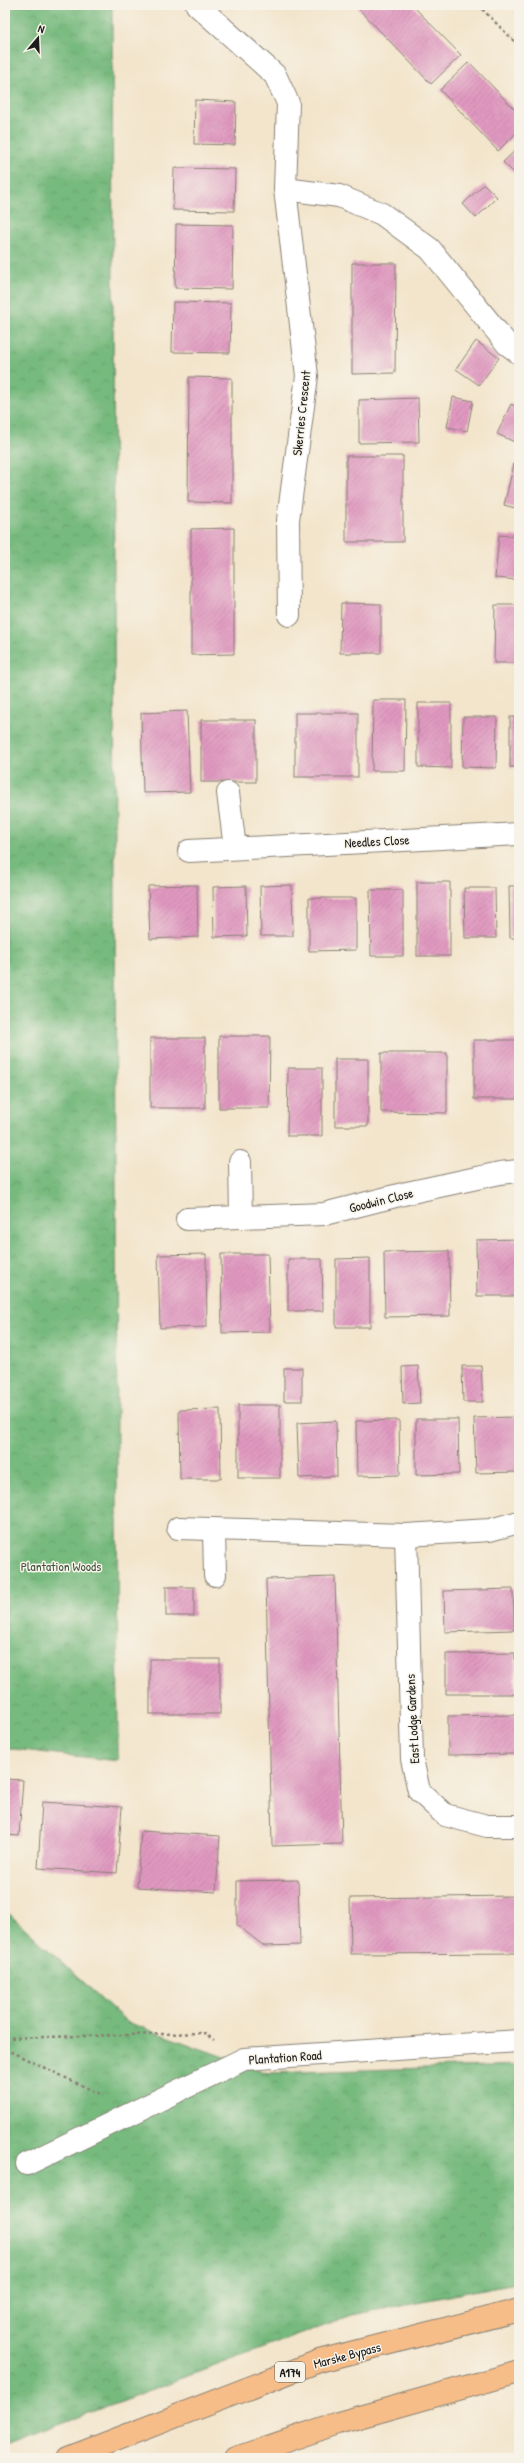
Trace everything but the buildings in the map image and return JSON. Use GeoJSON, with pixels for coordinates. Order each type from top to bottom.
{"type":"FeatureCollection","features":[{"type":"Feature","properties":{"kind":"main road","name":"Marske Bypass"},"geometry":{"type":"LineString","coordinates":[[68,2458],[319,2361],[519,2310]]}},
{"type":"Feature","properties":{"kind":"main road"},"geometry":{"type":"LineString","coordinates":[[236,2458],[338,2423],[519,2372]]}},
{"type":"Feature","properties":{"kind":"street","name":"Skerries Crescent"},"geometry":{"type":"LineString","coordinates":[[197,5],[275,76],[288,103],[285,188],[307,376],[288,520],[289,615]]}},
{"type":"Feature","properties":{"kind":"street"},"geometry":{"type":"LineString","coordinates":[[285,188],[339,196],[382,214],[430,249],[507,344],[519,353]]}},
{"type":"Feature","properties":{"kind":"street"},"geometry":{"type":"LineString","coordinates":[[228,793],[235,848]]}},
{"type":"Feature","properties":{"kind":"street","name":"Needles Close"},"geometry":{"type":"LineString","coordinates":[[189,851],[519,834]]}},
{"type":"Feature","properties":{"kind":"street"},"geometry":{"type":"LineString","coordinates":[[240,1162],[241,1217]]}},
{"type":"Feature","properties":{"kind":"street","name":"Goodwin Close"},"geometry":{"type":"LineString","coordinates":[[187,1219],[324,1214],[407,1193],[500,1173],[519,1171]]}},
{"type":"Feature","properties":{"kind":"street"},"geometry":{"type":"LineString","coordinates":[[178,1528],[406,1535],[490,1530],[519,1522]]}},
{"type":"Feature","properties":{"kind":"street"},"geometry":{"type":"LineString","coordinates":[[214,1529],[215,1575]]}},
{"type":"Feature","properties":{"kind":"street","name":"East Lodge Gardens"},"geometry":{"type":"LineString","coordinates":[[406,1535],[412,1758],[419,1791],[445,1815],[487,1826],[519,1826]]}},
{"type":"Feature","properties":{"kind":"street","name":"Plantation Road"},"geometry":{"type":"LineString","coordinates":[[27,2164],[244,2059],[519,2041]]}},
{"type":"Feature","properties":{"kind":"path"},"geometry":{"type":"LineString","coordinates":[[478,5],[519,46]]}},
{"type":"Feature","properties":{"kind":"path"},"geometry":{"type":"LineString","coordinates":[[5,2038],[204,2033],[244,2059]]}},
{"type":"Feature","properties":{"kind":"path"},"geometry":{"type":"LineString","coordinates":[[5,2049],[136,2112]]}},
{"type":"Feature","properties":{"kind":"green space","name":"Plantation Woods"},"geometry":{"type":"Polygon","coordinates":[[[5,5],[112,5],[118,1761],[5,1748],[5,5]]]}},
{"type":"Feature","properties":{"kind":"green space"},"geometry":{"type":"Polygon","coordinates":[[[5,1910],[127,2022],[268,2073],[519,2065],[519,2282],[352,2315],[5,2444],[5,1910]]]}}]}
